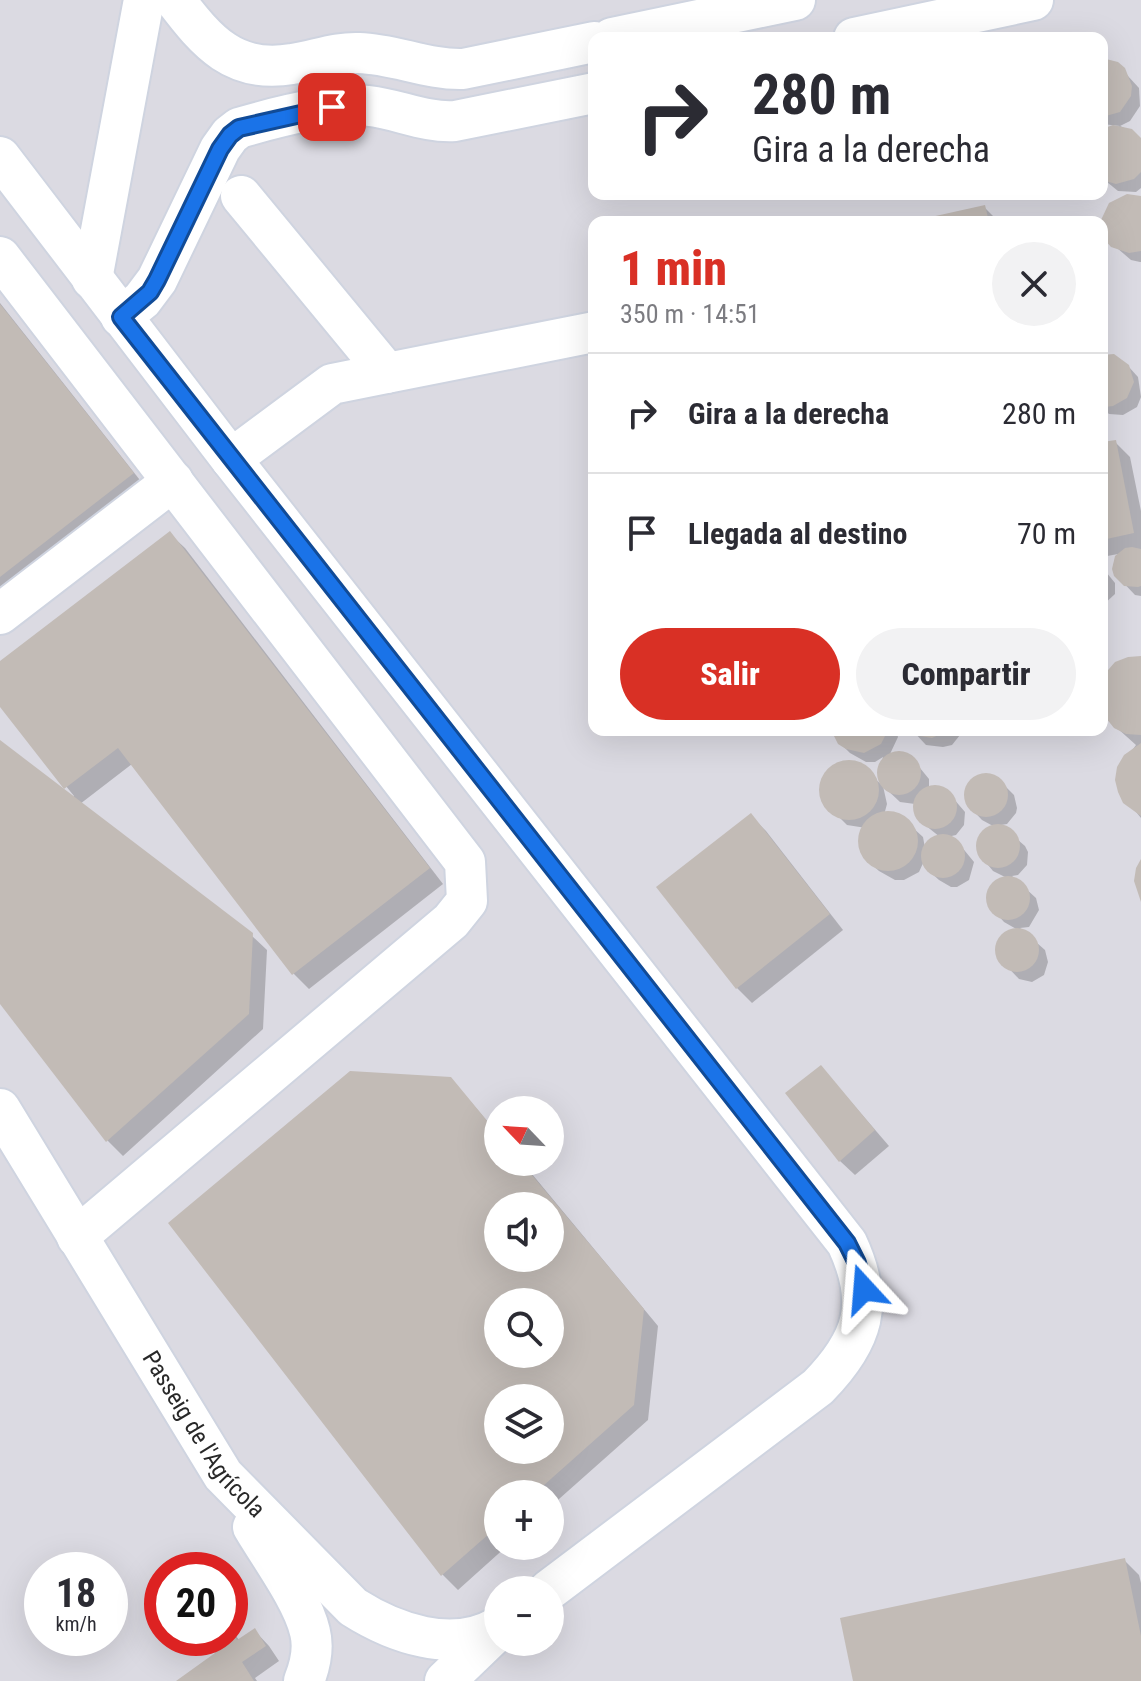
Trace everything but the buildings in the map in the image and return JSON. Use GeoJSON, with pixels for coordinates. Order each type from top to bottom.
{"type":"FeatureCollection","features":[{"type":"Feature","properties":{"kind":"lane"},"geometry":{"type":"LineString","coordinates":[[641,32],[795,0]]}},
{"type":"Feature","properties":{"kind":"lane"},"geometry":{"type":"LineString","coordinates":[[882,32],[1033,0]]}},
{"type":"Feature","properties":{"kind":"lane"},"geometry":{"type":"LineString","coordinates":[[92,279],[159,3],[201,32],[225,54],[247,64],[269,67],[356,53],[403,59],[443,69],[463,69],[588,43]]}},
{"type":"Feature","properties":{"kind":"lane"},"geometry":{"type":"LineString","coordinates":[[121,317],[150,292],[220,149],[239,128],[350,105],[384,108],[440,122],[455,121],[588,94]]}},
{"type":"Feature","properties":{"kind":"lane"},"geometry":{"type":"LineString","coordinates":[[0,157],[231,459],[847,1243],[857,1263],[864,1289],[862,1318],[852,1344],[837,1367],[818,1387],[564,1579]]}},
{"type":"Feature","properties":{"kind":"lane"},"geometry":{"type":"LineString","coordinates":[[241,196],[387,373]]}},
{"type":"Feature","properties":{"kind":"lane"},"geometry":{"type":"LineString","coordinates":[[0,257],[465,862],[467,901],[451,921],[77,1237]]}},
{"type":"Feature","properties":{"kind":"lane"},"geometry":{"type":"LineString","coordinates":[[231,459],[332,384],[588,333]]}},
{"type":"Feature","properties":{"kind":"lane"},"geometry":{"type":"LineString","coordinates":[[0,614],[173,481]]}},
{"type":"Feature","properties":{"kind":"lane","name":"Passeig de l'Agrícola"},"geometry":{"type":"LineString","coordinates":[[0,1109],[223,1475],[353,1607],[376,1622],[420,1637],[446,1639],[484,1633]]}},
{"type":"Feature","properties":{"kind":"lane"},"geometry":{"type":"LineString","coordinates":[[223,1475],[305,1615],[311,1634],[311,1653],[304,1681]]}},
{"type":"Feature","properties":{"kind":"lane"},"geometry":{"type":"LineString","coordinates":[[445,1681],[484,1642]]}},
{"type":"Feature","properties":{"kind":"shaded area"},"geometry":{"type":"Polygon","coordinates":[[[0,0],[1141,0],[1141,1681],[0,1681],[0,0]]]}},
{"type":"Feature","properties":{"kind":"route"},"geometry":{"type":"LineString","coordinates":[[332,107],[239,128],[230,135],[220,149],[150,292],[121,317],[847,1243],[857,1263],[864,1289]]}}]}
